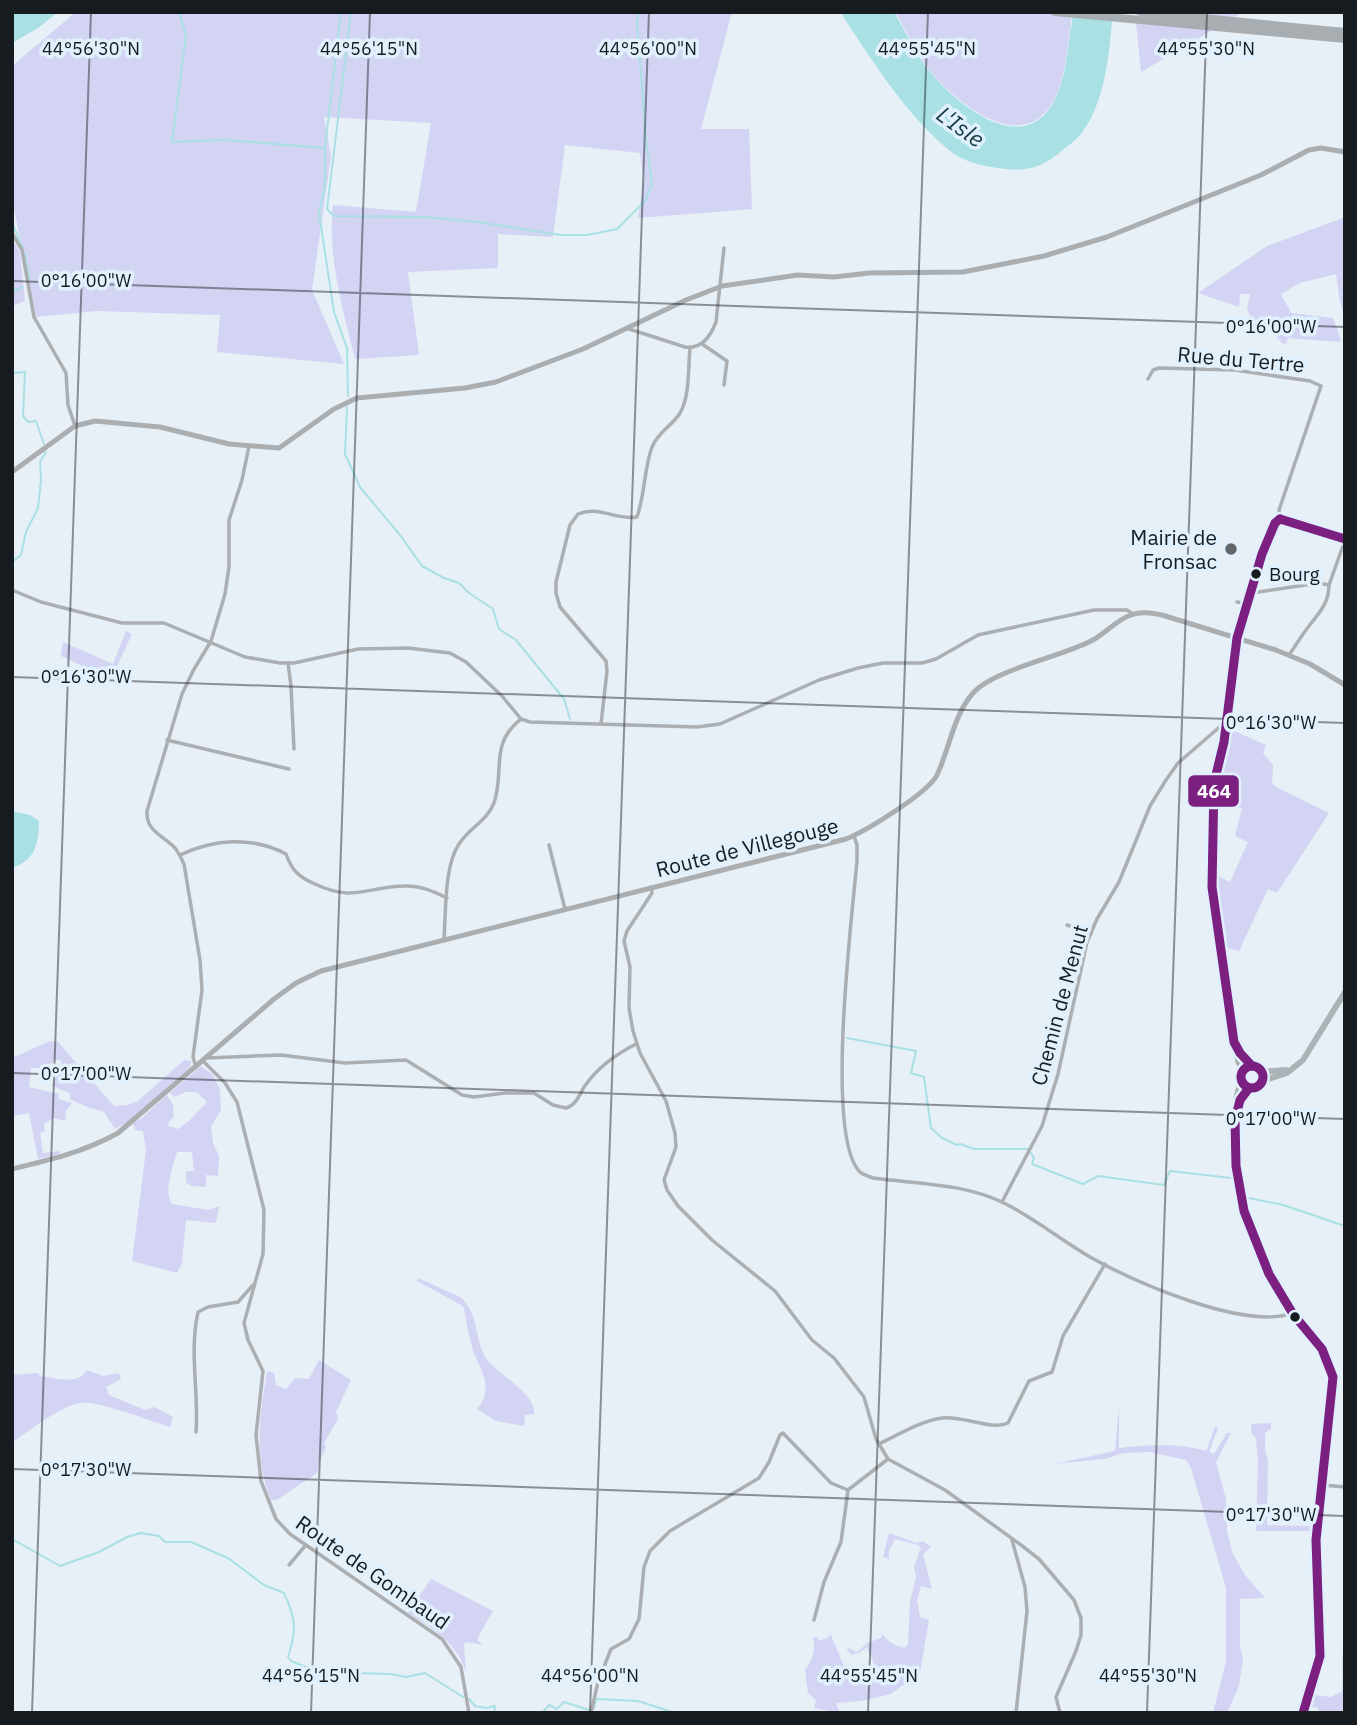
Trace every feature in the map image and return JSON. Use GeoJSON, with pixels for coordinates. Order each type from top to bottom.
{"type":"FeatureCollection","features":[{"type":"Feature","properties":{"kind":"highway"},"geometry":{"type":"LineString","coordinates":[[1055,12],[1144,15],[1345,32]]}},
{"type":"Feature","properties":{"kind":"highway"},"geometry":{"type":"LineString","coordinates":[[1144,15],[1345,39]]}},
{"type":"Feature","properties":{"kind":"main road"},"geometry":{"type":"LineString","coordinates":[[1236,1107],[1249,1088],[1257,1087],[1262,1081],[1278,1077],[1295,1067],[1311,1048],[1345,992]]}},
{"type":"Feature","properties":{"kind":"main road"},"geometry":{"type":"LineString","coordinates":[[1295,1067],[1277,1072],[1262,1072],[1252,1066],[1242,1071],[1236,1107],[1235,1166],[1247,1222],[1261,1257],[1293,1313],[1325,1351],[1333,1377],[1316,1540],[1320,1656],[1303,1713]]}},
{"type":"Feature","properties":{"kind":"main road"},"geometry":{"type":"LineString","coordinates":[[1262,1072],[1262,1081]]}},
{"type":"Feature","properties":{"kind":"main road"},"geometry":{"type":"LineString","coordinates":[[1242,1082],[1249,1088]]}},
{"type":"Feature","properties":{"kind":"street"},"geometry":{"type":"LineString","coordinates":[[12,472],[75,426],[102,421],[160,427],[249,446],[279,448],[334,409],[357,398],[465,388],[496,382],[583,349],[686,300],[722,286],[798,275],[834,277],[869,273],[963,272],[1044,256],[1107,237],[1261,175],[1309,150],[1321,148],[1345,152]]}},
{"type":"Feature","properties":{"kind":"street"},"geometry":{"type":"LineString","coordinates":[[12,233],[22,250],[34,317],[66,373],[68,405],[75,426]]}},
{"type":"Feature","properties":{"kind":"street"},"geometry":{"type":"LineString","coordinates":[[626,328],[690,348],[702,344],[712,333],[716,322],[724,248]]}},
{"type":"Feature","properties":{"kind":"street"},"geometry":{"type":"LineString","coordinates":[[702,344],[727,361],[724,385]]}},
{"type":"Feature","properties":{"kind":"street"},"geometry":{"type":"LineString","coordinates":[[601,724],[606,661],[560,607],[556,582],[570,525],[578,514],[591,510],[637,517],[653,444],[661,431],[672,423],[681,411],[685,401],[690,348]]}},
{"type":"Feature","properties":{"kind":"street","name":"Rue du Tertre"},"geometry":{"type":"LineString","coordinates":[[1148,379],[1153,370],[1159,368],[1201,368],[1285,377],[1318,383],[1321,386],[1279,510],[1280,519]]}},
{"type":"Feature","properties":{"kind":"street"},"geometry":{"type":"LineString","coordinates":[[196,1067],[193,1057],[202,990],[200,960],[184,864],[172,845],[152,829],[147,818],[148,804],[188,681],[211,641],[228,580],[229,520],[242,480],[249,446]]}},
{"type":"Feature","properties":{"kind":"street"},"geometry":{"type":"LineString","coordinates":[[1242,1071],[1235,1046],[1212,887],[1214,783],[1227,723],[1237,638],[1262,554],[1275,523],[1280,519],[1345,539],[1329,585],[1327,600],[1289,655]]}},
{"type":"Feature","properties":{"kind":"street"},"geometry":{"type":"LineString","coordinates":[[1251,593],[1314,583],[1329,585]]}},
{"type":"Feature","properties":{"kind":"street"},"geometry":{"type":"LineString","coordinates":[[12,590],[41,603],[121,623],[164,623],[245,657],[288,663],[358,649],[408,648],[450,653],[466,662],[496,690],[521,719],[530,722],[698,727],[720,724],[819,680],[858,668],[883,663],[922,663],[936,659],[978,635],[1094,610],[1162,615],[1289,655],[1345,685]]}},
{"type":"Feature","properties":{"kind":"street"},"geometry":{"type":"LineString","coordinates":[[1237,602],[1247,604]]}},
{"type":"Feature","properties":{"kind":"street","name":"Route de Villegouge"},"geometry":{"type":"LineString","coordinates":[[12,1169],[64,1157],[95,1146],[118,1133],[274,999],[305,978],[337,965],[854,836],[934,781],[963,707],[979,687],[992,678],[1081,646],[1133,614]]}},
{"type":"Feature","properties":{"kind":"street"},"geometry":{"type":"LineString","coordinates":[[288,663],[294,749]]}},
{"type":"Feature","properties":{"kind":"street"},"geometry":{"type":"LineString","coordinates":[[444,939],[449,875],[456,850],[461,840],[493,807],[498,785],[501,745],[509,729],[521,719]]}},
{"type":"Feature","properties":{"kind":"street","name":"Chemin de Menut"},"geometry":{"type":"LineString","coordinates":[[1002,1202],[1042,1126],[1058,1074],[1079,973],[1091,934],[1119,882],[1150,806],[1185,756],[1222,724],[1227,723]]}},
{"type":"Feature","properties":{"kind":"street"},"geometry":{"type":"LineString","coordinates":[[167,740],[289,769]]}},
{"type":"Feature","properties":{"kind":"street"},"geometry":{"type":"LineString","coordinates":[[854,836],[857,861],[841,1080],[845,1125],[860,1172],[873,1178],[970,1189],[1002,1202],[1105,1264],[1168,1294],[1218,1308],[1267,1316],[1293,1313]]}},
{"type":"Feature","properties":{"kind":"street"},"geometry":{"type":"LineString","coordinates":[[180,855],[198,846],[218,841],[239,841],[275,848],[286,855],[298,876],[337,893],[406,886],[422,888],[447,898]]}},
{"type":"Feature","properties":{"kind":"street"},"geometry":{"type":"LineString","coordinates":[[549,845],[565,909]]}},
{"type":"Feature","properties":{"kind":"street"},"geometry":{"type":"LineString","coordinates":[[651,887],[652,893],[626,931],[624,942],[630,967],[629,1008],[636,1044],[666,1101],[675,1133],[676,1147],[664,1180],[667,1191],[678,1206],[720,1247],[775,1291],[812,1340],[834,1358],[854,1382],[864,1397],[878,1444],[888,1459],[945,1490],[1039,1559],[1074,1600],[1081,1621],[1076,1651],[1056,1697],[1060,1713]]}},
{"type":"Feature","properties":{"kind":"street"},"geometry":{"type":"LineString","coordinates":[[1067,925],[1091,934]]}},
{"type":"Feature","properties":{"kind":"street"},"geometry":{"type":"LineString","coordinates":[[204,1060],[281,1055],[333,1062],[406,1060],[462,1095],[479,1097],[505,1093],[534,1093],[553,1105],[569,1108],[597,1070],[636,1044]]}},
{"type":"Feature","properties":{"kind":"street"},"geometry":{"type":"LineString","coordinates":[[1235,1046],[1243,1059],[1252,1066]]}},
{"type":"Feature","properties":{"kind":"street","name":"Route de Gombaud"},"geometry":{"type":"LineString","coordinates":[[204,1060],[225,1083],[237,1102],[261,1195],[265,1233],[256,1281],[247,1306],[245,1331],[263,1371],[256,1447],[261,1481],[276,1519],[305,1546],[442,1639],[461,1667],[469,1713]]}},
{"type":"Feature","properties":{"kind":"street"},"geometry":{"type":"LineString","coordinates":[[878,1444],[942,1418],[962,1418],[994,1426],[1008,1423],[1029,1381],[1052,1372],[1063,1336],[1105,1264]]}},
{"type":"Feature","properties":{"kind":"street"},"geometry":{"type":"LineString","coordinates":[[238,1302],[256,1281]]}},
{"type":"Feature","properties":{"kind":"street"},"geometry":{"type":"LineString","coordinates":[[196,1432],[197,1404],[192,1369],[198,1312],[208,1307],[238,1302],[247,1306]]}},
{"type":"Feature","properties":{"kind":"street"},"geometry":{"type":"LineString","coordinates":[[591,1713],[598,1682],[611,1649],[629,1639],[636,1626],[647,1557],[662,1537],[684,1521],[713,1507],[759,1478],[783,1433],[831,1483],[848,1490]]}},
{"type":"Feature","properties":{"kind":"street"},"geometry":{"type":"LineString","coordinates":[[814,1620],[821,1591],[841,1542],[848,1490],[888,1459]]}},
{"type":"Feature","properties":{"kind":"street"},"geometry":{"type":"LineString","coordinates":[[1321,1485],[1345,1488]]}},
{"type":"Feature","properties":{"kind":"street"},"geometry":{"type":"LineString","coordinates":[[1011,1538],[1025,1587],[1027,1611],[1016,1713]]}},
{"type":"Feature","properties":{"kind":"street"},"geometry":{"type":"LineString","coordinates":[[289,1564],[305,1546]]}},
{"type":"Feature","properties":{"kind":"shaded area"},"geometry":{"type":"Polygon","coordinates":[[[76,12],[732,12],[701,129],[749,129],[752,209],[638,218],[644,179],[640,153],[565,145],[553,237],[498,234],[498,268],[408,272],[419,355],[355,359],[334,263],[333,205],[416,212],[431,123],[324,117],[331,156],[312,290],[344,364],[217,352],[220,315],[97,311],[36,317],[12,199],[12,66],[76,12]]]}},
{"type":"Feature","properties":{"kind":"shaded area"},"geometry":{"type":"Polygon","coordinates":[[[895,12],[1070,12],[1071,23],[1064,71],[1060,86],[1048,109],[1034,121],[1016,125],[998,122],[979,114],[931,72],[895,12]]]}},
{"type":"Feature","properties":{"kind":"shaded area"},"geometry":{"type":"Polygon","coordinates":[[[1135,12],[1243,12],[1141,72],[1135,12]]]}},
{"type":"Feature","properties":{"kind":"shaded area"},"geometry":{"type":"Polygon","coordinates":[[[1345,217],[1345,317],[1336,274],[1300,283],[1281,294],[1291,313],[1333,318],[1341,340],[1339,342],[1288,338],[1286,344],[1282,343],[1264,321],[1254,325],[1247,309],[1250,294],[1240,294],[1239,307],[1198,293],[1267,246],[1345,217]]]}},
{"type":"Feature","properties":{"kind":"shaded area"},"geometry":{"type":"Polygon","coordinates":[[[12,238],[20,253],[25,301],[12,306],[12,238]]]}},
{"type":"Feature","properties":{"kind":"shaded area"},"geometry":{"type":"Polygon","coordinates":[[[126,631],[132,634],[111,679],[61,656],[63,642],[113,664],[126,631]]]}},
{"type":"Feature","properties":{"kind":"shaded area"},"geometry":{"type":"Polygon","coordinates":[[[1230,729],[1266,745],[1263,753],[1273,765],[1272,783],[1276,787],[1329,813],[1277,893],[1268,889],[1239,951],[1224,947],[1216,894],[1216,875],[1230,882],[1248,842],[1235,836],[1242,808],[1223,804],[1224,799],[1217,799],[1230,729]]]}},
{"type":"Feature","properties":{"kind":"shaded area"},"geometry":{"type":"Polygon","coordinates":[[[50,1041],[58,1042],[114,1106],[138,1101],[184,1060],[191,1061],[190,1067],[128,1122],[115,1129],[104,1112],[70,1099],[70,1093],[52,1086],[62,1061],[55,1059],[45,1072],[41,1068],[31,1068],[29,1087],[59,1094],[59,1099],[72,1103],[66,1111],[65,1121],[54,1118],[44,1124],[45,1131],[40,1133],[43,1153],[60,1151],[60,1154],[38,1159],[29,1113],[12,1116],[12,1058],[50,1041]]]}},
{"type":"Feature","properties":{"kind":"shaded area"},"geometry":{"type":"Polygon","coordinates":[[[201,1066],[213,1075],[220,1090],[221,1110],[211,1126],[213,1143],[219,1156],[218,1176],[206,1175],[206,1187],[191,1186],[186,1182],[186,1171],[194,1171],[192,1152],[177,1152],[168,1192],[172,1204],[208,1210],[219,1206],[216,1223],[186,1220],[182,1263],[177,1273],[132,1261],[146,1150],[143,1131],[135,1130],[133,1123],[167,1095],[173,1105],[174,1117],[168,1126],[178,1129],[189,1121],[207,1102],[197,1092],[186,1092],[174,1097],[170,1093],[201,1066]]]}},
{"type":"Feature","properties":{"kind":"shaded area"},"geometry":{"type":"Polygon","coordinates":[[[418,1278],[460,1297],[467,1304],[489,1362],[530,1399],[534,1414],[525,1415],[524,1426],[496,1421],[477,1409],[485,1392],[484,1376],[471,1343],[463,1306],[417,1281],[418,1278]]]}},
{"type":"Feature","properties":{"kind":"shaded area"},"geometry":{"type":"Polygon","coordinates":[[[319,1360],[351,1380],[336,1412],[338,1419],[324,1443],[326,1448],[317,1473],[277,1500],[271,1500],[265,1483],[260,1451],[260,1420],[267,1371],[274,1373],[276,1385],[286,1389],[295,1378],[309,1379],[319,1360]]]}},
{"type":"Feature","properties":{"kind":"shaded area"},"geometry":{"type":"Polygon","coordinates":[[[87,1370],[103,1376],[119,1373],[121,1379],[106,1387],[109,1395],[145,1410],[154,1407],[173,1417],[170,1427],[112,1408],[81,1403],[55,1413],[14,1441],[12,1375],[38,1373],[40,1376],[72,1379],[83,1375],[87,1370]]]}},
{"type":"Feature","properties":{"kind":"shaded area"},"geometry":{"type":"Polygon","coordinates":[[[1119,1406],[1119,1448],[1174,1446],[1206,1451],[1215,1427],[1218,1428],[1209,1452],[1214,1454],[1227,1433],[1231,1433],[1216,1462],[1226,1499],[1227,1531],[1233,1554],[1245,1575],[1265,1598],[1240,1599],[1240,1647],[1243,1660],[1239,1686],[1227,1713],[1213,1713],[1226,1661],[1226,1588],[1191,1468],[1186,1460],[1150,1452],[1123,1453],[1105,1459],[1054,1464],[1115,1451],[1119,1406]]]}},
{"type":"Feature","properties":{"kind":"shaded area"},"geometry":{"type":"Polygon","coordinates":[[[1271,1423],[1271,1429],[1265,1433],[1268,1460],[1267,1525],[1310,1526],[1309,1531],[1256,1531],[1258,1461],[1256,1438],[1252,1434],[1251,1424],[1271,1423]]]}},
{"type":"Feature","properties":{"kind":"shaded area"},"geometry":{"type":"Polygon","coordinates":[[[889,1533],[917,1543],[923,1541],[931,1547],[923,1554],[932,1589],[921,1586],[917,1600],[920,1617],[929,1620],[920,1673],[891,1694],[836,1703],[840,1713],[814,1708],[816,1700],[808,1693],[805,1670],[813,1655],[813,1638],[817,1637],[819,1641],[829,1637],[830,1633],[852,1685],[879,1676],[867,1647],[859,1653],[851,1655],[846,1647],[857,1652],[882,1637],[881,1633],[897,1646],[904,1648],[908,1645],[910,1602],[916,1577],[914,1567],[921,1548],[895,1539],[889,1550],[889,1559],[883,1557],[889,1533]]]}},
{"type":"Feature","properties":{"kind":"shaded area"},"geometry":{"type":"Polygon","coordinates":[[[431,1579],[493,1611],[478,1637],[478,1641],[483,1645],[466,1642],[464,1645],[466,1672],[450,1645],[408,1613],[431,1579]]]}},
{"type":"Feature","properties":{"kind":"shaded area"},"geometry":{"type":"Polygon","coordinates":[[[1345,1643],[1345,1713],[1319,1713],[1318,1708],[1310,1707],[1313,1695],[1331,1697],[1342,1691],[1345,1643]]]}},
{"type":"Feature","properties":{"kind":"water"},"geometry":{"type":"Polygon","coordinates":[[[12,12],[58,12],[12,43],[12,12]]]}},
{"type":"Feature","properties":{"kind":"water","name":"L'Isle"},"geometry":{"type":"Polygon","coordinates":[[[840,12],[894,12],[921,59],[945,88],[979,115],[998,124],[1016,127],[1034,123],[1048,110],[1060,87],[1072,23],[1071,12],[1113,12],[1105,76],[1096,108],[1077,139],[1037,166],[1015,170],[969,161],[950,151],[918,120],[890,86],[840,12]]]}},
{"type":"Feature","properties":{"kind":"water"},"geometry":{"type":"Polygon","coordinates":[[[12,811],[30,815],[39,821],[37,844],[31,856],[12,868],[12,811]]]}},
{"type":"Feature","properties":{"kind":"waterway"},"geometry":{"type":"LineString","coordinates":[[179,12],[186,35],[172,142],[224,140],[325,148],[325,186],[319,213],[334,312],[347,348],[348,396]]}},
{"type":"Feature","properties":{"kind":"waterway"},"geometry":{"type":"LineString","coordinates":[[325,147],[341,12]]}},
{"type":"Feature","properties":{"kind":"waterway"},"geometry":{"type":"LineString","coordinates":[[351,12],[327,209],[334,216],[425,217],[561,235],[587,235],[617,229],[645,201],[652,184],[637,22],[639,12]]}},
{"type":"Feature","properties":{"kind":"waterway"},"geometry":{"type":"LineString","coordinates":[[12,223],[23,248]]}},
{"type":"Feature","properties":{"kind":"waterway"},"geometry":{"type":"LineString","coordinates":[[25,254],[29,279]]}},
{"type":"Feature","properties":{"kind":"waterway"},"geometry":{"type":"LineString","coordinates":[[12,292],[23,287]]}},
{"type":"Feature","properties":{"kind":"waterway"},"geometry":{"type":"LineString","coordinates":[[12,373],[25,372],[23,416],[28,422],[36,421],[44,444]]}},
{"type":"Feature","properties":{"kind":"waterway"},"geometry":{"type":"LineString","coordinates":[[347,407],[345,454],[360,487],[422,566],[459,583],[493,609],[499,629],[516,640],[564,699],[570,719]]}},
{"type":"Feature","properties":{"kind":"waterway"},"geometry":{"type":"LineString","coordinates":[[12,562],[21,555],[26,532],[38,508],[40,462],[46,452]]}},
{"type":"Feature","properties":{"kind":"waterway"},"geometry":{"type":"LineString","coordinates":[[847,1038],[916,1051],[911,1073],[924,1077],[931,1128],[942,1138],[974,1149],[1028,1149]]}},
{"type":"Feature","properties":{"kind":"waterway"},"geometry":{"type":"LineString","coordinates":[[1031,1153],[1034,1158],[1032,1164],[1083,1184],[1098,1176],[1164,1185],[1170,1171],[1231,1178]]}},
{"type":"Feature","properties":{"kind":"waterway"},"geometry":{"type":"LineString","coordinates":[[1242,1180],[1244,1197],[1283,1205],[1345,1226]]}},
{"type":"Feature","properties":{"kind":"waterway"},"geometry":{"type":"LineString","coordinates":[[12,1539],[60,1566],[141,1533],[159,1536],[165,1542],[191,1542],[228,1558],[264,1585],[284,1593],[294,1624],[288,1657],[291,1661],[318,1672],[391,1674],[406,1677],[425,1673],[463,1697]]}},
{"type":"Feature","properties":{"kind":"waterway"},"geometry":{"type":"LineString","coordinates":[[469,1699],[475,1706],[495,1706],[494,1713]]}},
{"type":"Feature","properties":{"kind":"waterway"},"geometry":{"type":"LineString","coordinates":[[594,1708],[596,1699],[638,1701],[675,1713]]}},
{"type":"Feature","properties":{"kind":"waterway"},"geometry":{"type":"LineString","coordinates":[[521,1713],[543,1712],[549,1705],[557,1709],[564,1702],[589,1710]]}},
{"type":"Feature","properties":{"kind":"transit line","name":"464"},"geometry":{"type":"LineString","coordinates":[[1280,519],[1345,539]]}},
{"type":"Feature","properties":{"kind":"transit line","name":"464"},"geometry":{"type":"LineString","coordinates":[[1252,1066],[1234,1042],[1212,887],[1214,783],[1224,742],[1237,638],[1262,554],[1275,523],[1280,519]]}},
{"type":"Feature","properties":{"kind":"transit line","name":"464"},"geometry":{"type":"LineString","coordinates":[[1252,1066],[1260,1069],[1263,1077],[1260,1085],[1252,1088],[1244,1085],[1241,1077],[1244,1069],[1252,1066]]}},
{"type":"Feature","properties":{"kind":"transit line","name":"464"},"geometry":{"type":"LineString","coordinates":[[1249,1088],[1240,1100],[1235,1120],[1236,1166],[1244,1211],[1269,1274],[1293,1314],[1322,1349],[1333,1377],[1316,1540],[1320,1656],[1303,1713]]}},
{"type":"Feature","properties":{"kind":"place","name":"Mairie de Fronsac"},"geometry":{"type":"Point","coordinates":[1231,549]}},
{"type":"Feature","properties":{"kind":"place","name":"Bourg"},"geometry":{"type":"Point","coordinates":[1256,574]}}]}
